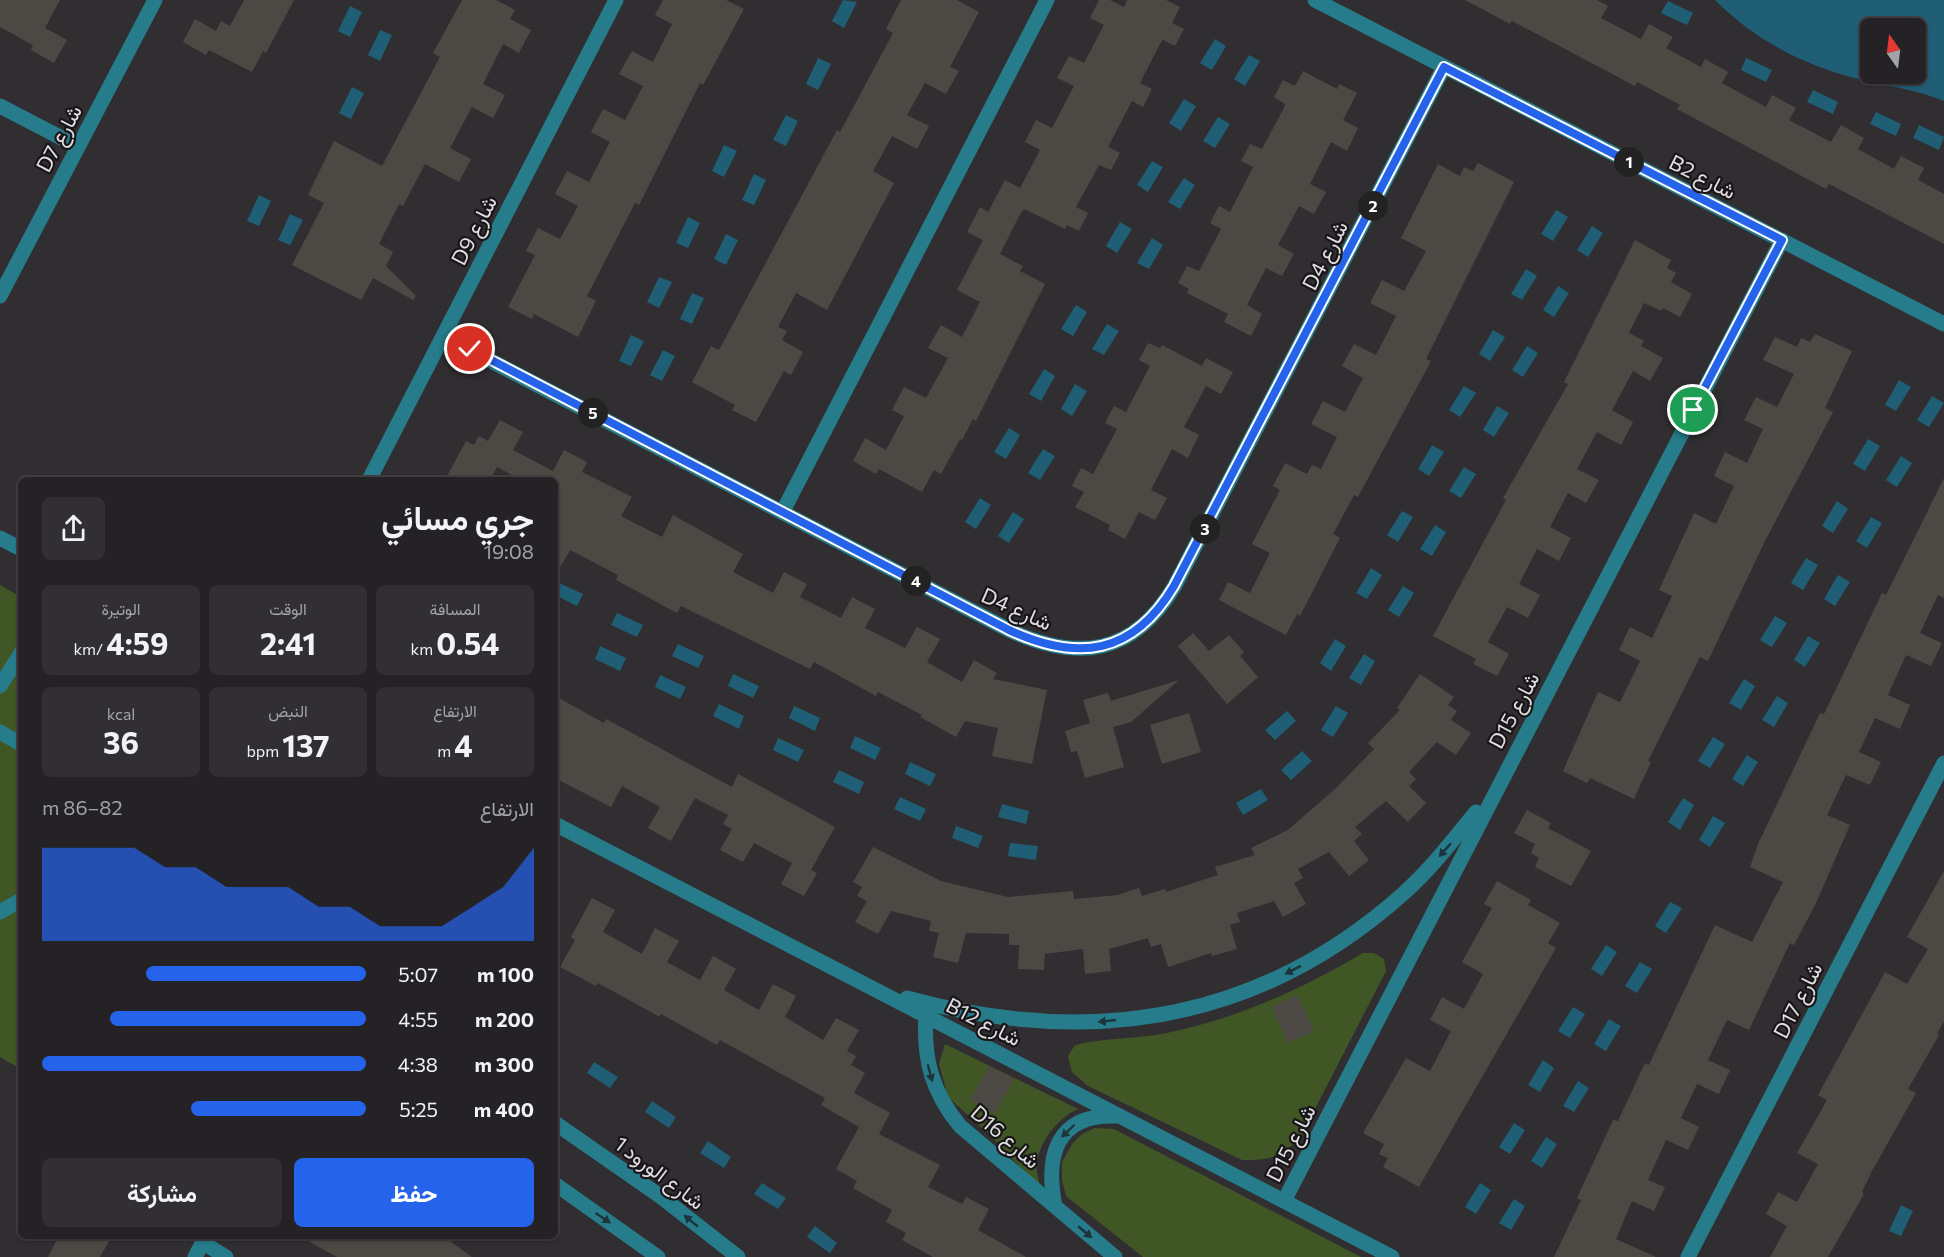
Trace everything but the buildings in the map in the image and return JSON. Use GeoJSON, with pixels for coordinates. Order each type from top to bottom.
{"type":"FeatureCollection","features":[{"type":"Feature","properties":{"kind":"street","name":"D7 شارع"},"geometry":{"type":"LineString","coordinates":[[0,296],[154,0]]}},
{"type":"Feature","properties":{"kind":"street","name":"D9 شارع"},"geometry":{"type":"LineString","coordinates":[[371,477],[616,0]]}},
{"type":"Feature","properties":{"kind":"street"},"geometry":{"type":"LineString","coordinates":[[783,511],[1047,0]]}},
{"type":"Feature","properties":{"kind":"street","name":"B2 شارع"},"geometry":{"type":"LineString","coordinates":[[1315,0],[1944,324]]}},
{"type":"Feature","properties":{"kind":"street","name":"D4 شارع"},"geometry":{"type":"LineString","coordinates":[[443,336],[1032,641],[1056,648],[1082,649],[1107,645],[1128,636],[1147,623],[1162,606],[1174,586],[1444,67]]}},
{"type":"Feature","properties":{"kind":"street"},"geometry":{"type":"LineString","coordinates":[[0,106],[77,146]]}},
{"type":"Feature","properties":{"kind":"street","name":"D15 شارع"},"geometry":{"type":"LineString","coordinates":[[1284,1202],[1782,240]]}},
{"type":"Feature","properties":{"kind":"street"},"geometry":{"type":"LineString","coordinates":[[0,538],[18,547]]}},
{"type":"Feature","properties":{"kind":"street"},"geometry":{"type":"LineString","coordinates":[[0,686],[18,658]]}},
{"type":"Feature","properties":{"kind":"street"},"geometry":{"type":"LineString","coordinates":[[0,732],[18,742]]}},
{"type":"Feature","properties":{"kind":"street","name":"D17 شارع"},"geometry":{"type":"LineString","coordinates":[[1688,1257],[1944,763]]}},
{"type":"Feature","properties":{"kind":"street"},"geometry":{"type":"LineString","coordinates":[[1930,789],[1944,777]]}},
{"type":"Feature","properties":{"kind":"street"},"geometry":{"type":"LineString","coordinates":[[877,990],[949,1009],[983,1015],[1017,1020],[1085,1024],[1153,1017],[1219,1001],[1270,982],[1309,962],[1364,927],[1406,892],[1496,789]]}},
{"type":"Feature","properties":{"kind":"street","name":"B12 شارع"},"geometry":{"type":"LineString","coordinates":[[558,826],[1392,1257]]}},
{"type":"Feature","properties":{"kind":"street"},"geometry":{"type":"LineString","coordinates":[[0,912],[18,902]]}},
{"type":"Feature","properties":{"kind":"street","name":"D16 شارع"},"geometry":{"type":"LineString","coordinates":[[926,1015],[924,1042],[928,1064],[934,1088],[945,1108],[960,1126],[1114,1257]]}},
{"type":"Feature","properties":{"kind":"street"},"geometry":{"type":"LineString","coordinates":[[1055,1206],[1050,1179],[1052,1158],[1061,1139],[1076,1124],[1095,1116],[1122,1116]]}},
{"type":"Feature","properties":{"kind":"street","name":"شارع الورود 1"},"geometry":{"type":"LineString","coordinates":[[558,1125],[660,1196],[738,1257]]}},
{"type":"Feature","properties":{"kind":"street"},"geometry":{"type":"LineString","coordinates":[[558,1186],[658,1257]]}},
{"type":"Feature","properties":{"kind":"street"},"geometry":{"type":"LineString","coordinates":[[195,1257],[204,1239],[226,1257]]}},
{"type":"Feature","properties":{"kind":"green space"},"geometry":{"type":"Polygon","coordinates":[[[0,585],[18,595],[18,1067],[0,1057],[0,585]]]}},
{"type":"Feature","properties":{"kind":"green space"},"geometry":{"type":"Polygon","coordinates":[[[1363,953],[1374,953],[1384,959],[1386,971],[1301,1136],[1275,1156],[1242,1160],[1088,1086],[1072,1072],[1068,1056],[1075,1045],[1162,1034],[1215,1021],[1291,991],[1363,953]]]}},
{"type":"Feature","properties":{"kind":"green space"},"geometry":{"type":"Polygon","coordinates":[[[945,1044],[1078,1109],[1057,1123],[1043,1144],[1037,1163],[1040,1188],[991,1136],[948,1097],[939,1064],[945,1044]]]}},
{"type":"Feature","properties":{"kind":"green space"},"geometry":{"type":"Polygon","coordinates":[[[1095,1128],[1114,1129],[1361,1257],[1143,1257],[1066,1196],[1062,1180],[1062,1162],[1072,1144],[1082,1134],[1095,1128]]]}},
{"type":"Feature","properties":{"kind":"water"},"geometry":{"type":"Polygon","coordinates":[[[843,0],[857,2],[844,28],[832,21],[843,0]]]}},
{"type":"Feature","properties":{"kind":"water"},"geometry":{"type":"Polygon","coordinates":[[[1715,0],[1944,0],[1944,101],[1880,84],[1926,84],[1926,18],[1860,18],[1860,79],[1797,57],[1746,27],[1715,0]]]}},
{"type":"Feature","properties":{"kind":"water"},"geometry":{"type":"Polygon","coordinates":[[[1668,1],[1693,13],[1687,25],[1661,13],[1668,1]]]}},
{"type":"Feature","properties":{"kind":"water"},"geometry":{"type":"Polygon","coordinates":[[[350,6],[362,12],[350,37],[338,31],[350,6]]]}},
{"type":"Feature","properties":{"kind":"water"},"geometry":{"type":"Polygon","coordinates":[[[380,30],[392,35],[380,61],[368,55],[380,30]]]}},
{"type":"Feature","properties":{"kind":"water"},"geometry":{"type":"Polygon","coordinates":[[[1215,39],[1226,46],[1212,70],[1200,63],[1215,39]]]}},
{"type":"Feature","properties":{"kind":"water"},"geometry":{"type":"Polygon","coordinates":[[[1249,55],[1260,61],[1245,86],[1234,79],[1249,55]]]}},
{"type":"Feature","properties":{"kind":"water"},"geometry":{"type":"Polygon","coordinates":[[[818,58],[831,64],[818,90],[806,84],[818,58]]]}},
{"type":"Feature","properties":{"kind":"water"},"geometry":{"type":"Polygon","coordinates":[[[1746,58],[1772,70],[1766,82],[1741,70],[1746,58]]]}},
{"type":"Feature","properties":{"kind":"water"},"geometry":{"type":"Polygon","coordinates":[[[352,87],[364,93],[351,119],[339,113],[352,87]]]}},
{"type":"Feature","properties":{"kind":"water"},"geometry":{"type":"Polygon","coordinates":[[[1813,90],[1838,102],[1833,114],[1807,102],[1813,90]]]}},
{"type":"Feature","properties":{"kind":"water"},"geometry":{"type":"Polygon","coordinates":[[[1184,99],[1196,106],[1181,131],[1169,123],[1184,99]]]}},
{"type":"Feature","properties":{"kind":"water"},"geometry":{"type":"Polygon","coordinates":[[[1876,112],[1901,124],[1896,136],[1870,124],[1876,112]]]}},
{"type":"Feature","properties":{"kind":"water"},"geometry":{"type":"Polygon","coordinates":[[[786,115],[798,121],[786,146],[773,140],[786,115]]]}},
{"type":"Feature","properties":{"kind":"water"},"geometry":{"type":"Polygon","coordinates":[[[1218,117],[1230,124],[1215,148],[1203,141],[1218,117]]]}},
{"type":"Feature","properties":{"kind":"water"},"geometry":{"type":"Polygon","coordinates":[[[1919,125],[1944,137],[1939,150],[1913,138],[1919,125]]]}},
{"type":"Feature","properties":{"kind":"water"},"geometry":{"type":"Polygon","coordinates":[[[724,145],[737,151],[724,177],[712,171],[724,145]]]}},
{"type":"Feature","properties":{"kind":"water"},"geometry":{"type":"Polygon","coordinates":[[[1152,161],[1163,167],[1148,192],[1137,185],[1152,161]]]}},
{"type":"Feature","properties":{"kind":"water"},"geometry":{"type":"Polygon","coordinates":[[[754,174],[766,180],[754,205],[742,200],[754,174]]]}},
{"type":"Feature","properties":{"kind":"water"},"geometry":{"type":"Polygon","coordinates":[[[1184,178],[1195,185],[1180,209],[1168,202],[1184,178]]]}},
{"type":"Feature","properties":{"kind":"water"},"geometry":{"type":"Polygon","coordinates":[[[259,195],[271,201],[259,226],[247,221],[259,195]]]}},
{"type":"Feature","properties":{"kind":"water"},"geometry":{"type":"Polygon","coordinates":[[[1556,210],[1568,217],[1553,241],[1541,234],[1556,210]]]}},
{"type":"Feature","properties":{"kind":"water"},"geometry":{"type":"Polygon","coordinates":[[[290,214],[303,220],[290,245],[278,240],[290,214]]]}},
{"type":"Feature","properties":{"kind":"water"},"geometry":{"type":"Polygon","coordinates":[[[688,217],[700,223],[688,248],[676,243],[688,217]]]}},
{"type":"Feature","properties":{"kind":"water"},"geometry":{"type":"Polygon","coordinates":[[[1120,222],[1132,229],[1117,253],[1106,246],[1120,222]]]}},
{"type":"Feature","properties":{"kind":"water"},"geometry":{"type":"Polygon","coordinates":[[[1592,226],[1603,233],[1588,257],[1577,250],[1592,226]]]}},
{"type":"Feature","properties":{"kind":"water"},"geometry":{"type":"Polygon","coordinates":[[[726,234],[738,240],[726,265],[714,259],[726,234]]]}},
{"type":"Feature","properties":{"kind":"water"},"geometry":{"type":"Polygon","coordinates":[[[1152,238],[1163,245],[1149,269],[1137,263],[1152,238]]]}},
{"type":"Feature","properties":{"kind":"water"},"geometry":{"type":"Polygon","coordinates":[[[1526,269],[1537,276],[1522,300],[1511,294],[1526,269]]]}},
{"type":"Feature","properties":{"kind":"water"},"geometry":{"type":"Polygon","coordinates":[[[659,277],[672,282],[659,308],[647,302],[659,277]]]}},
{"type":"Feature","properties":{"kind":"water"},"geometry":{"type":"Polygon","coordinates":[[[1558,286],[1569,293],[1554,317],[1543,310],[1558,286]]]}},
{"type":"Feature","properties":{"kind":"water"},"geometry":{"type":"Polygon","coordinates":[[[692,293],[704,298],[692,324],[680,319],[692,293]]]}},
{"type":"Feature","properties":{"kind":"water"},"geometry":{"type":"Polygon","coordinates":[[[1076,305],[1087,312],[1073,336],[1061,329],[1076,305]]]}},
{"type":"Feature","properties":{"kind":"water"},"geometry":{"type":"Polygon","coordinates":[[[1107,324],[1119,331],[1104,355],[1092,349],[1107,324]]]}},
{"type":"Feature","properties":{"kind":"water"},"geometry":{"type":"Polygon","coordinates":[[[1493,330],[1505,337],[1490,361],[1479,354],[1493,330]]]}},
{"type":"Feature","properties":{"kind":"water"},"geometry":{"type":"Polygon","coordinates":[[[631,335],[644,341],[631,366],[619,361],[631,335]]]}},
{"type":"Feature","properties":{"kind":"water"},"geometry":{"type":"Polygon","coordinates":[[[1527,346],[1538,353],[1523,377],[1512,370],[1527,346]]]}},
{"type":"Feature","properties":{"kind":"water"},"geometry":{"type":"Polygon","coordinates":[[[663,350],[675,356],[662,381],[650,375],[663,350]]]}},
{"type":"Feature","properties":{"kind":"water"},"geometry":{"type":"Polygon","coordinates":[[[1044,369],[1055,376],[1041,401],[1029,394],[1044,369]]]}},
{"type":"Feature","properties":{"kind":"water"},"geometry":{"type":"Polygon","coordinates":[[[1899,380],[1911,387],[1896,411],[1885,405],[1899,380]]]}},
{"type":"Feature","properties":{"kind":"water"},"geometry":{"type":"Polygon","coordinates":[[[1075,384],[1087,391],[1072,416],[1061,409],[1075,384]]]}},
{"type":"Feature","properties":{"kind":"water"},"geometry":{"type":"Polygon","coordinates":[[[1464,386],[1476,393],[1460,417],[1449,410],[1464,386]]]}},
{"type":"Feature","properties":{"kind":"water"},"geometry":{"type":"Polygon","coordinates":[[[1932,396],[1944,403],[1929,427],[1917,420],[1932,396]]]}},
{"type":"Feature","properties":{"kind":"water"},"geometry":{"type":"Polygon","coordinates":[[[1497,406],[1509,413],[1494,437],[1483,430],[1497,406]]]}},
{"type":"Feature","properties":{"kind":"water"},"geometry":{"type":"Polygon","coordinates":[[[1009,428],[1020,435],[1006,459],[994,452],[1009,428]]]}},
{"type":"Feature","properties":{"kind":"water"},"geometry":{"type":"Polygon","coordinates":[[[1868,439],[1880,446],[1865,471],[1853,464],[1868,439]]]}},
{"type":"Feature","properties":{"kind":"water"},"geometry":{"type":"Polygon","coordinates":[[[1432,445],[1444,452],[1429,476],[1418,469],[1432,445]]]}},
{"type":"Feature","properties":{"kind":"water"},"geometry":{"type":"Polygon","coordinates":[[[1043,449],[1055,456],[1040,480],[1028,473],[1043,449]]]}},
{"type":"Feature","properties":{"kind":"water"},"geometry":{"type":"Polygon","coordinates":[[[1901,456],[1912,463],[1897,487],[1886,480],[1901,456]]]}},
{"type":"Feature","properties":{"kind":"water"},"geometry":{"type":"Polygon","coordinates":[[[1464,467],[1476,474],[1461,498],[1449,491],[1464,467]]]}},
{"type":"Feature","properties":{"kind":"water"},"geometry":{"type":"Polygon","coordinates":[[[980,498],[991,505],[976,529],[965,522],[980,498]]]}},
{"type":"Feature","properties":{"kind":"water"},"geometry":{"type":"Polygon","coordinates":[[[1837,501],[1848,509],[1833,533],[1822,526],[1837,501]]]}},
{"type":"Feature","properties":{"kind":"water"},"geometry":{"type":"Polygon","coordinates":[[[1402,511],[1413,517],[1398,542],[1387,535],[1402,511]]]}},
{"type":"Feature","properties":{"kind":"water"},"geometry":{"type":"Polygon","coordinates":[[[1013,512],[1024,519],[1009,543],[998,536],[1013,512]]]}},
{"type":"Feature","properties":{"kind":"water"},"geometry":{"type":"Polygon","coordinates":[[[1871,517],[1882,523],[1867,548],[1856,541],[1871,517]]]}},
{"type":"Feature","properties":{"kind":"water"},"geometry":{"type":"Polygon","coordinates":[[[1435,525],[1446,532],[1432,556],[1420,549],[1435,525]]]}},
{"type":"Feature","properties":{"kind":"water"},"geometry":{"type":"Polygon","coordinates":[[[1806,558],[1818,565],[1803,590],[1791,583],[1806,558]]]}},
{"type":"Feature","properties":{"kind":"water"},"geometry":{"type":"Polygon","coordinates":[[[1371,568],[1382,575],[1367,599],[1356,593],[1371,568]]]}},
{"type":"Feature","properties":{"kind":"water"},"geometry":{"type":"Polygon","coordinates":[[[1838,575],[1850,582],[1835,606],[1824,599],[1838,575]]]}},
{"type":"Feature","properties":{"kind":"water"},"geometry":{"type":"Polygon","coordinates":[[[558,582],[583,594],[577,606],[558,596],[558,582]]]}},
{"type":"Feature","properties":{"kind":"water"},"geometry":{"type":"Polygon","coordinates":[[[1403,586],[1414,593],[1399,617],[1388,610],[1403,586]]]}},
{"type":"Feature","properties":{"kind":"water"},"geometry":{"type":"Polygon","coordinates":[[[617,613],[643,625],[637,637],[611,625],[617,613]]]}},
{"type":"Feature","properties":{"kind":"water"},"geometry":{"type":"Polygon","coordinates":[[[1775,616],[1787,623],[1772,647],[1760,640],[1775,616]]]}},
{"type":"Feature","properties":{"kind":"water"},"geometry":{"type":"Polygon","coordinates":[[[1808,636],[1820,643],[1805,667],[1794,660],[1808,636]]]}},
{"type":"Feature","properties":{"kind":"water"},"geometry":{"type":"Polygon","coordinates":[[[1335,639],[1346,646],[1331,671],[1320,663],[1335,639]]]}},
{"type":"Feature","properties":{"kind":"water"},"geometry":{"type":"Polygon","coordinates":[[[678,644],[704,656],[698,668],[672,656],[678,644]]]}},
{"type":"Feature","properties":{"kind":"water"},"geometry":{"type":"Polygon","coordinates":[[[600,646],[626,658],[620,671],[595,659],[600,646]]]}},
{"type":"Feature","properties":{"kind":"water"},"geometry":{"type":"Polygon","coordinates":[[[1364,654],[1375,661],[1361,685],[1349,678],[1364,654]]]}},
{"type":"Feature","properties":{"kind":"water"},"geometry":{"type":"Polygon","coordinates":[[[733,674],[759,686],[753,698],[728,686],[733,674]]]}},
{"type":"Feature","properties":{"kind":"water"},"geometry":{"type":"Polygon","coordinates":[[[660,675],[686,687],[680,699],[655,687],[660,675]]]}},
{"type":"Feature","properties":{"kind":"water"},"geometry":{"type":"Polygon","coordinates":[[[1744,679],[1755,686],[1741,710],[1729,703],[1744,679]]]}},
{"type":"Feature","properties":{"kind":"water"},"geometry":{"type":"Polygon","coordinates":[[[1777,696],[1788,703],[1774,727],[1762,720],[1777,696]]]}},
{"type":"Feature","properties":{"kind":"water"},"geometry":{"type":"Polygon","coordinates":[[[719,704],[744,716],[739,729],[713,716],[719,704]]]}},
{"type":"Feature","properties":{"kind":"water"},"geometry":{"type":"Polygon","coordinates":[[[794,706],[820,718],[815,731],[789,718],[794,706]]]}},
{"type":"Feature","properties":{"kind":"water"},"geometry":{"type":"Polygon","coordinates":[[[1336,706],[1348,713],[1333,737],[1321,730],[1336,706]]]}},
{"type":"Feature","properties":{"kind":"water"},"geometry":{"type":"Polygon","coordinates":[[[1287,711],[1296,721],[1275,740],[1265,730],[1287,711]]]}},
{"type":"Feature","properties":{"kind":"water"},"geometry":{"type":"Polygon","coordinates":[[[855,736],[881,748],[875,760],[850,748],[855,736]]]}},
{"type":"Feature","properties":{"kind":"water"},"geometry":{"type":"Polygon","coordinates":[[[1713,737],[1725,744],[1710,768],[1698,761],[1713,737]]]}},
{"type":"Feature","properties":{"kind":"water"},"geometry":{"type":"Polygon","coordinates":[[[778,738],[804,750],[798,762],[773,750],[778,738]]]}},
{"type":"Feature","properties":{"kind":"water"},"geometry":{"type":"Polygon","coordinates":[[[1302,751],[1312,761],[1291,780],[1281,770],[1302,751]]]}},
{"type":"Feature","properties":{"kind":"water"},"geometry":{"type":"Polygon","coordinates":[[[1747,755],[1758,762],[1743,786],[1732,779],[1747,755]]]}},
{"type":"Feature","properties":{"kind":"water"},"geometry":{"type":"Polygon","coordinates":[[[910,762],[936,774],[930,786],[905,774],[910,762]]]}},
{"type":"Feature","properties":{"kind":"water"},"geometry":{"type":"Polygon","coordinates":[[[839,770],[864,782],[859,794],[833,782],[839,770]]]}},
{"type":"Feature","properties":{"kind":"water"},"geometry":{"type":"Polygon","coordinates":[[[1261,789],[1268,800],[1243,815],[1236,803],[1261,789]]]}},
{"type":"Feature","properties":{"kind":"water"},"geometry":{"type":"Polygon","coordinates":[[[900,797],[926,809],[920,821],[894,809],[900,797]]]}},
{"type":"Feature","properties":{"kind":"water"},"geometry":{"type":"Polygon","coordinates":[[[1683,798],[1694,805],[1680,830],[1668,822],[1683,798]]]}},
{"type":"Feature","properties":{"kind":"water"},"geometry":{"type":"Polygon","coordinates":[[[1002,804],[1029,811],[1026,824],[998,817],[1002,804]]]}},
{"type":"Feature","properties":{"kind":"water"},"geometry":{"type":"Polygon","coordinates":[[[1713,816],[1725,823],[1710,847],[1699,840],[1713,816]]]}},
{"type":"Feature","properties":{"kind":"water"},"geometry":{"type":"Polygon","coordinates":[[[956,826],[983,836],[978,848],[952,838],[956,826]]]}},
{"type":"Feature","properties":{"kind":"water"},"geometry":{"type":"Polygon","coordinates":[[[1010,843],[1038,846],[1036,860],[1008,856],[1010,843]]]}},
{"type":"Feature","properties":{"kind":"water"},"geometry":{"type":"Polygon","coordinates":[[[1670,902],[1682,908],[1666,933],[1655,926],[1670,902]]]}},
{"type":"Feature","properties":{"kind":"water"},"geometry":{"type":"Polygon","coordinates":[[[1606,945],[1617,952],[1602,976],[1591,969],[1606,945]]]}},
{"type":"Feature","properties":{"kind":"water"},"geometry":{"type":"Polygon","coordinates":[[[1640,962],[1652,969],[1637,993],[1625,986],[1640,962]]]}},
{"type":"Feature","properties":{"kind":"water"},"geometry":{"type":"Polygon","coordinates":[[[1573,1007],[1585,1014],[1570,1038],[1558,1031],[1573,1007]]]}},
{"type":"Feature","properties":{"kind":"water"},"geometry":{"type":"Polygon","coordinates":[[[1609,1019],[1621,1026],[1606,1051],[1594,1044],[1609,1019]]]}},
{"type":"Feature","properties":{"kind":"water"},"geometry":{"type":"Polygon","coordinates":[[[1543,1060],[1554,1068],[1540,1092],[1528,1085],[1543,1060]]]}},
{"type":"Feature","properties":{"kind":"water"},"geometry":{"type":"Polygon","coordinates":[[[594,1062],[618,1077],[610,1088],[587,1073],[594,1062]]]}},
{"type":"Feature","properties":{"kind":"water"},"geometry":{"type":"Polygon","coordinates":[[[1578,1081],[1589,1088],[1574,1112],[1563,1106],[1578,1081]]]}},
{"type":"Feature","properties":{"kind":"water"},"geometry":{"type":"Polygon","coordinates":[[[652,1101],[676,1117],[669,1128],[645,1112],[652,1101]]]}},
{"type":"Feature","properties":{"kind":"water"},"geometry":{"type":"Polygon","coordinates":[[[1514,1123],[1525,1130],[1510,1154],[1499,1147],[1514,1123]]]}},
{"type":"Feature","properties":{"kind":"water"},"geometry":{"type":"Polygon","coordinates":[[[1546,1137],[1557,1144],[1542,1168],[1531,1161],[1546,1137]]]}},
{"type":"Feature","properties":{"kind":"water"},"geometry":{"type":"Polygon","coordinates":[[[708,1141],[731,1157],[724,1168],[700,1153],[708,1141]]]}},
{"type":"Feature","properties":{"kind":"water"},"geometry":{"type":"Polygon","coordinates":[[[762,1183],[786,1198],[778,1209],[754,1194],[762,1183]]]}},
{"type":"Feature","properties":{"kind":"water"},"geometry":{"type":"Polygon","coordinates":[[[1480,1183],[1491,1190],[1476,1214],[1465,1207],[1480,1183]]]}},
{"type":"Feature","properties":{"kind":"water"},"geometry":{"type":"Polygon","coordinates":[[[1514,1199],[1525,1206],[1511,1230],[1499,1223],[1514,1199]]]}},
{"type":"Feature","properties":{"kind":"water"},"geometry":{"type":"Polygon","coordinates":[[[1901,1205],[1913,1211],[1901,1236],[1889,1231],[1901,1205]]]}},
{"type":"Feature","properties":{"kind":"water"},"geometry":{"type":"Polygon","coordinates":[[[815,1226],[837,1243],[830,1253],[807,1237],[815,1226]]]}},
{"type":"Feature","properties":{"kind":"route"},"geometry":{"type":"LineString","coordinates":[[470,349],[1032,641],[1056,648],[1082,649],[1107,645],[1128,636],[1147,623],[1162,606],[1174,586],[1286,376],[1444,67],[1782,240],[1693,410]]}}]}
